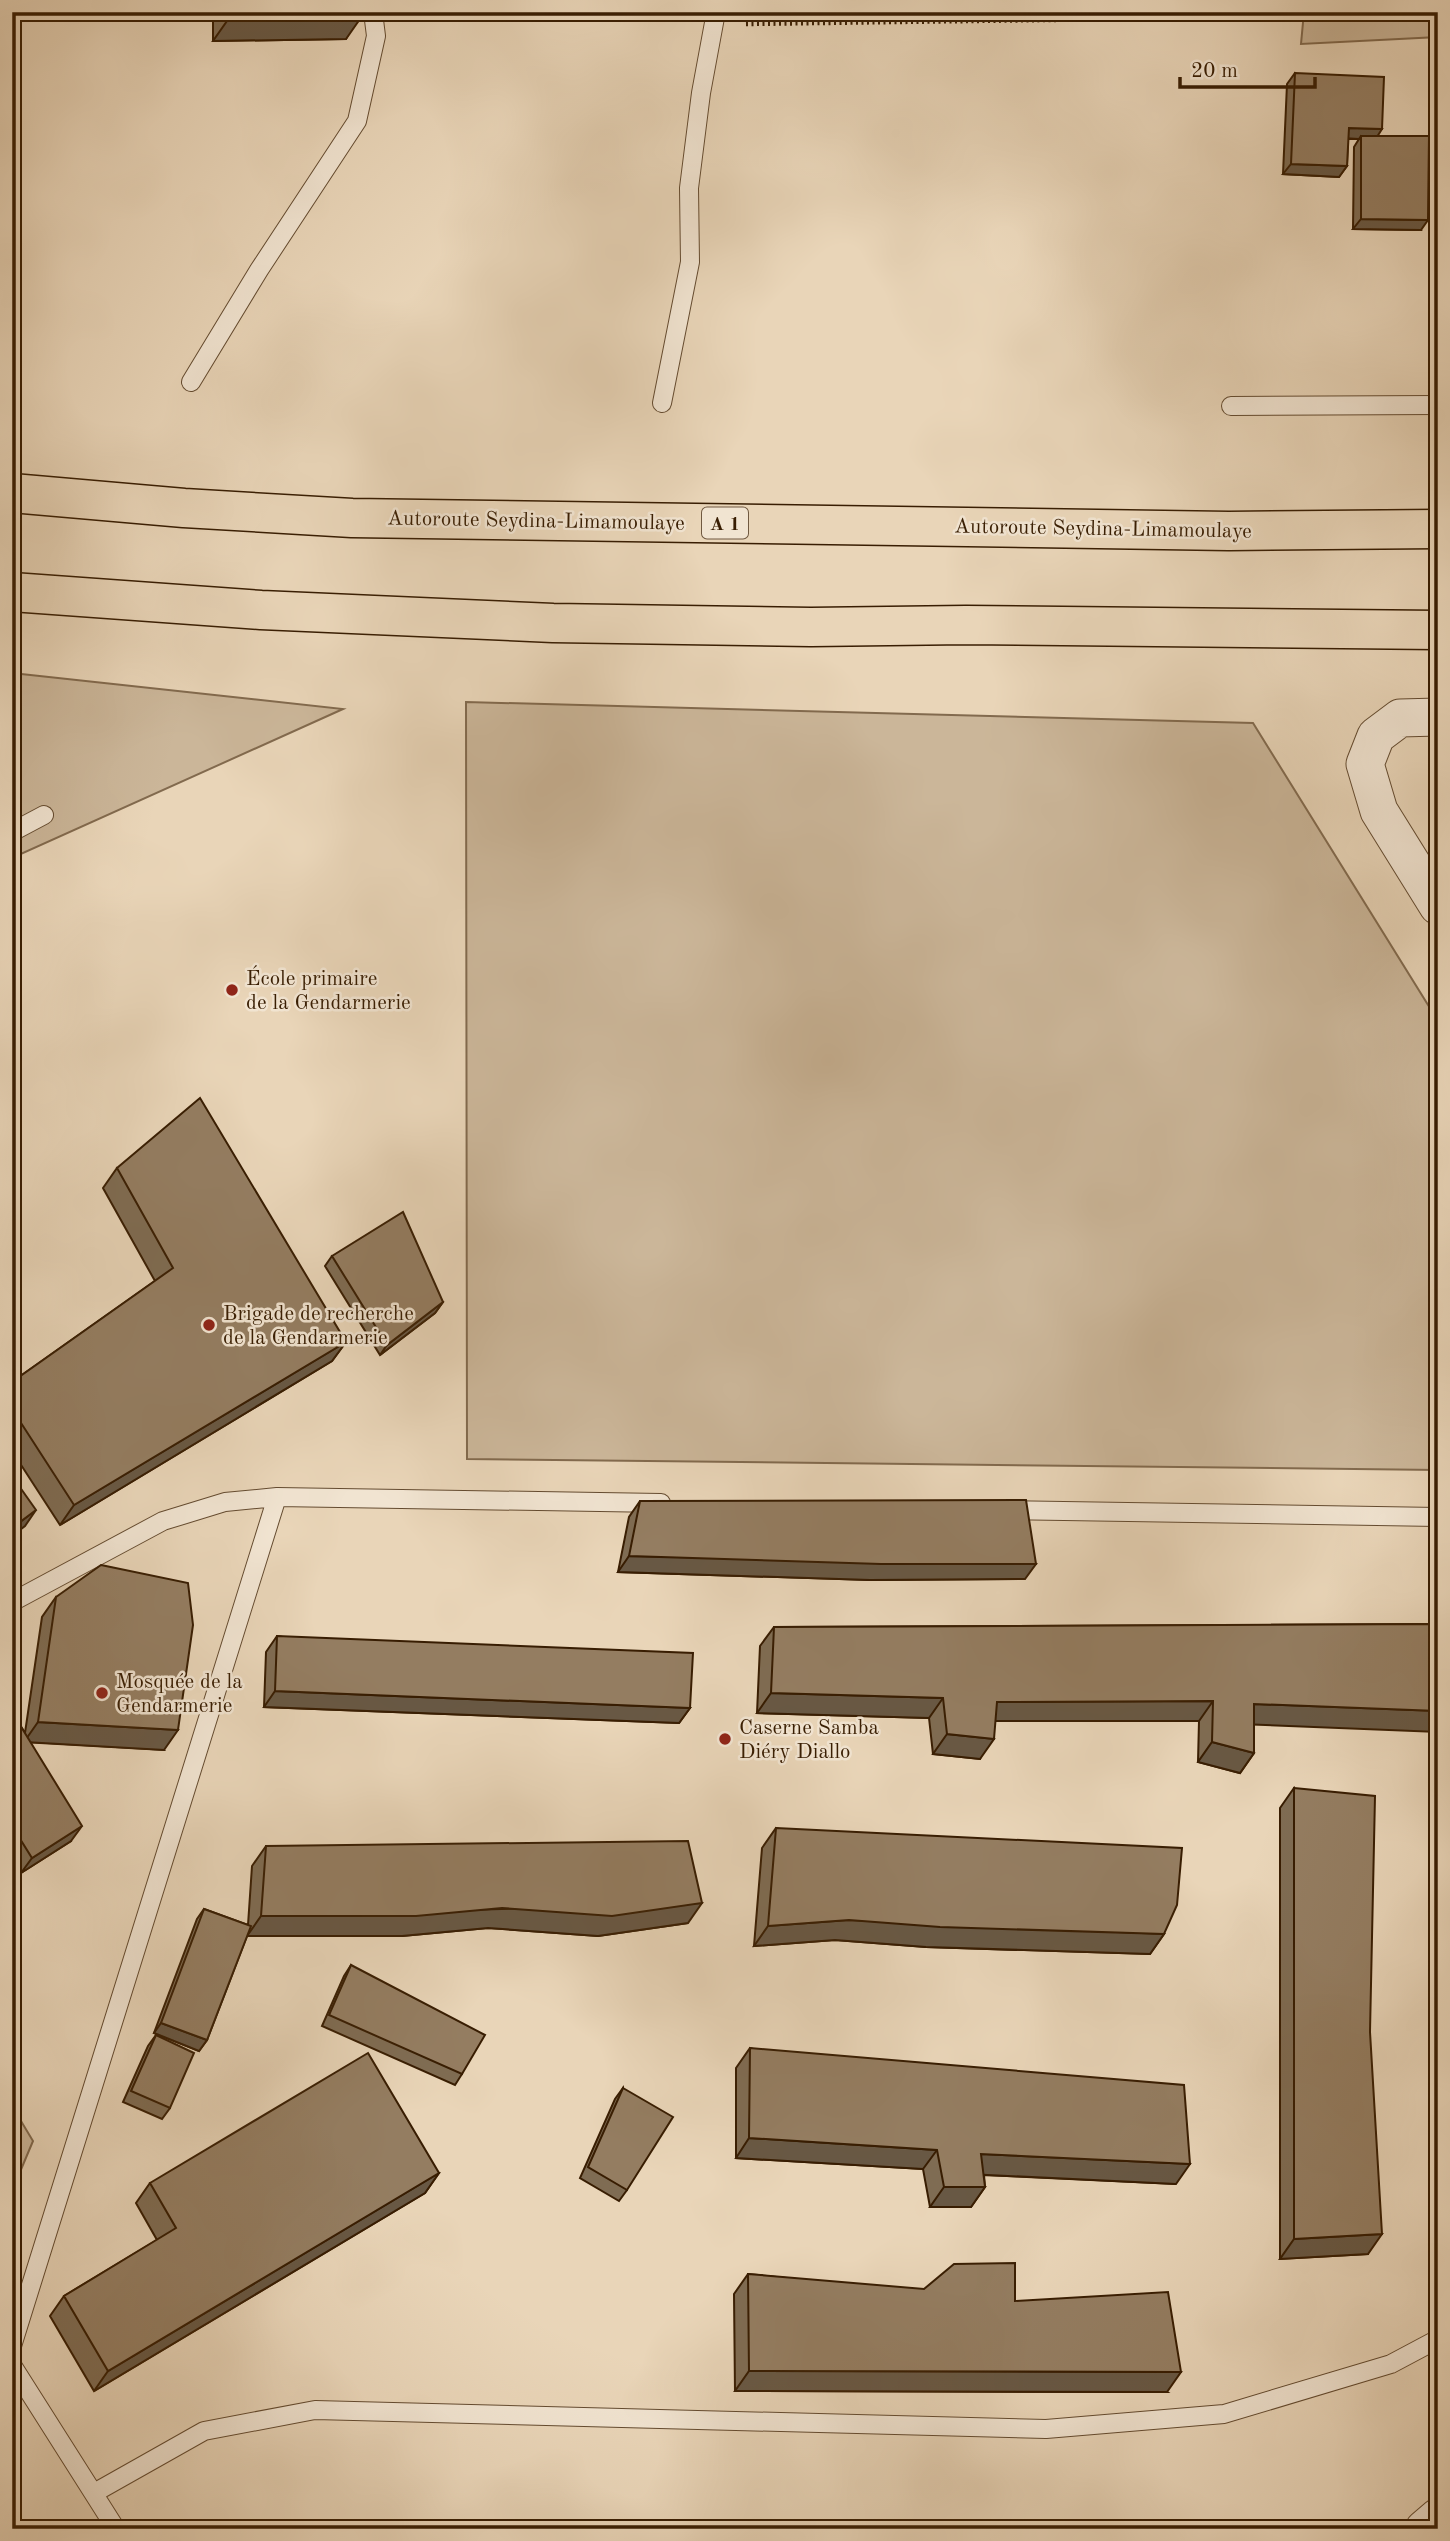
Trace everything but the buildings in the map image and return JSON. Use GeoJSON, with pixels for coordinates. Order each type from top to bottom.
{"type":"FeatureCollection","features":[{"type":"Feature","properties":{"kind":"highway","name":"Autoroute Seydina-Limamoulaye"},"geometry":{"type":"LineString","coordinates":[[12,493],[184,508],[352,518],[1228,531],[1438,529]]}},
{"type":"Feature","properties":{"kind":"highway"},"geometry":{"type":"LineString","coordinates":[[12,592],[261,610],[553,623],[1438,630]]}},
{"type":"Feature","properties":{"kind":"street"},"geometry":{"type":"LineString","coordinates":[[1438,718],[1399,718],[1376,736],[1365,764],[1379,811],[1438,906]]}},
{"type":"Feature","properties":{"kind":"lane"},"geometry":{"type":"LineString","coordinates":[[191,382],[259,270],[357,121],[376,36],[373,12]]}},
{"type":"Feature","properties":{"kind":"lane"},"geometry":{"type":"LineString","coordinates":[[662,403],[690,262],[689,188],[701,93],[715,18]]}},
{"type":"Feature","properties":{"kind":"lane"},"geometry":{"type":"LineString","coordinates":[[1231,406],[1438,405]]}},
{"type":"Feature","properties":{"kind":"lane"},"geometry":{"type":"LineString","coordinates":[[12,832],[44,816]]}},
{"type":"Feature","properties":{"kind":"lane"},"geometry":{"type":"LineString","coordinates":[[12,2346],[277,1497]]}},
{"type":"Feature","properties":{"kind":"lane"},"geometry":{"type":"LineString","coordinates":[[12,1602],[163,1521],[225,1502],[277,1497],[683,1504]]}},
{"type":"Feature","properties":{"kind":"lane"},"geometry":{"type":"LineString","coordinates":[[990,1509],[1438,1517]]}},
{"type":"Feature","properties":{"kind":"lane"},"geometry":{"type":"LineString","coordinates":[[94,2493],[204,2431],[315,2410],[1046,2429],[1224,2414],[1391,2364],[1438,2339]]}},
{"type":"Feature","properties":{"kind":"lane"},"geometry":{"type":"LineString","coordinates":[[12,2365],[116,2529]]}},
{"type":"Feature","properties":{"kind":"path"},"geometry":{"type":"LineString","coordinates":[[715,18],[1123,19]]}},
{"type":"Feature","properties":{"kind":"shaded area"},"geometry":{"type":"Polygon","coordinates":[[[1304,12],[1438,12],[1438,37],[1301,44],[1304,12]]]}},
{"type":"Feature","properties":{"kind":"shaded area"},"geometry":{"type":"Polygon","coordinates":[[[12,673],[343,709],[12,858],[12,673]]]}},
{"type":"Feature","properties":{"kind":"shaded area"},"geometry":{"type":"Polygon","coordinates":[[[466,702],[1253,723],[1438,1021],[1438,1470],[467,1459],[466,702]]]}},
{"type":"Feature","properties":{"kind":"shaded area"},"geometry":{"type":"Polygon","coordinates":[[[12,2106],[33,2141],[12,2191],[12,2106]]]}},
{"type":"Feature","properties":{"kind":"place","name":"École primaire de la Gendarmerie"},"geometry":{"type":"Point","coordinates":[232,990]}},
{"type":"Feature","properties":{"kind":"place","name":"Brigade de recherche de la Gendarmerie"},"geometry":{"type":"Point","coordinates":[209,1325]}},
{"type":"Feature","properties":{"kind":"place","name":"Mosquée de la Gendarmerie"},"geometry":{"type":"Point","coordinates":[102,1693]}},
{"type":"Feature","properties":{"kind":"place","name":"Caserne Samba Diéry Diallo"},"geometry":{"type":"Point","coordinates":[725,1739]}}]}
